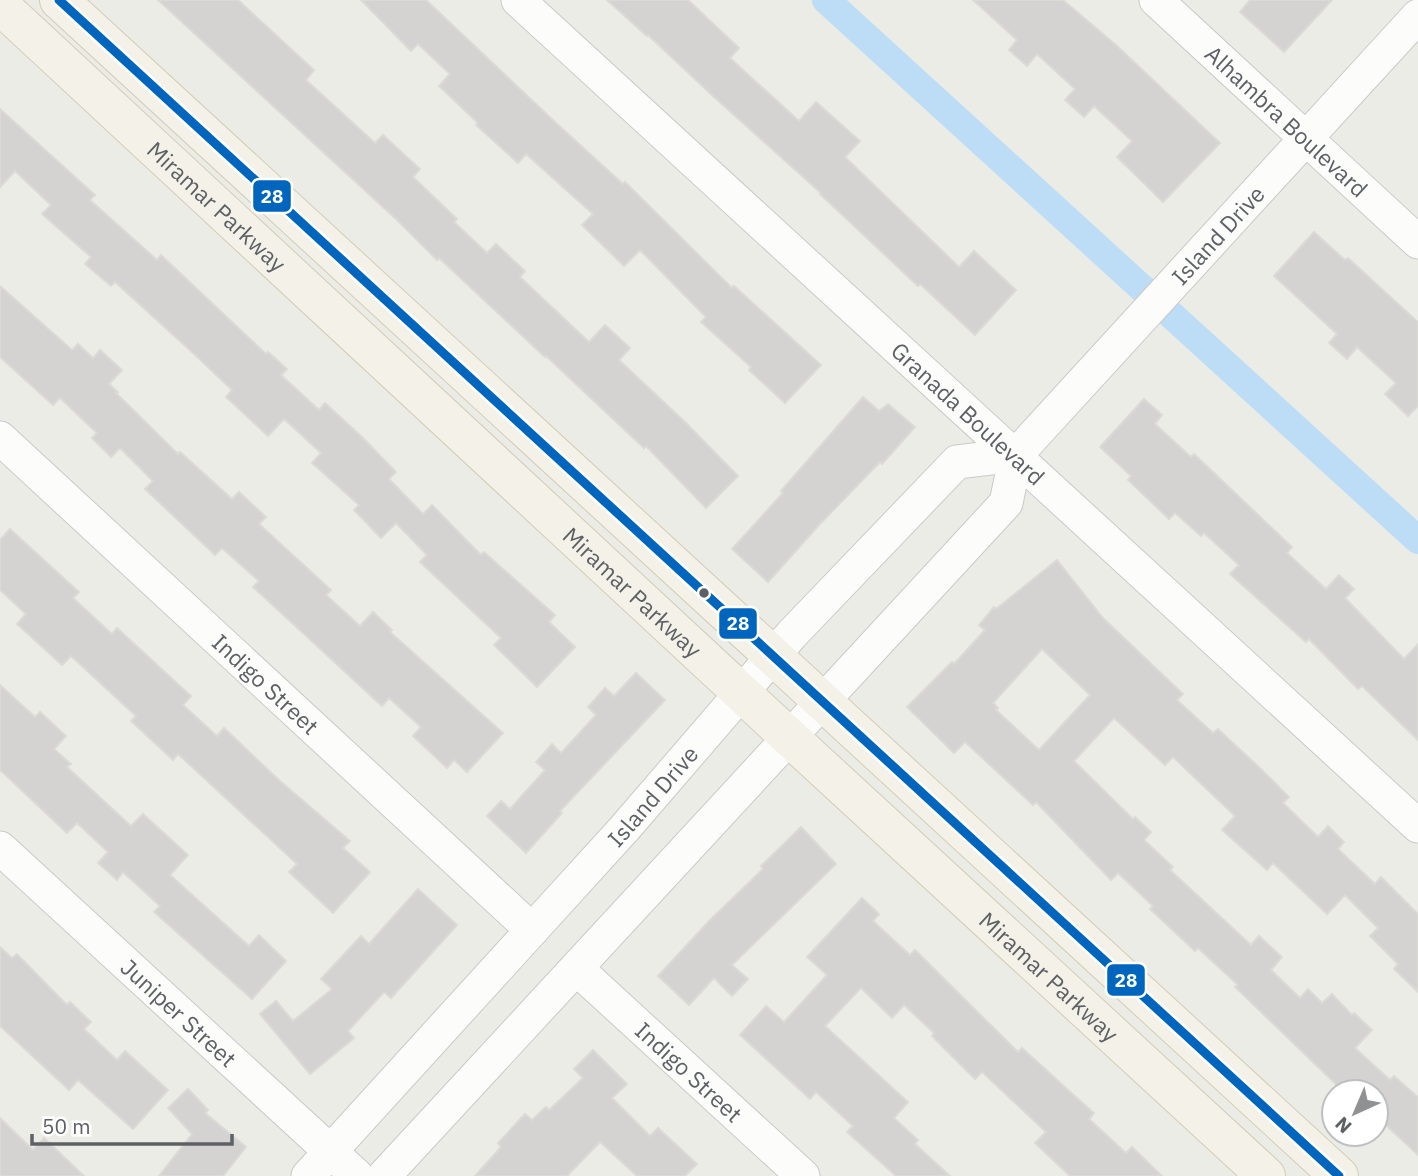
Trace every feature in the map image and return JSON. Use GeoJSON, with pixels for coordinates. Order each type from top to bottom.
{"type":"FeatureCollection","features":[{"type":"Feature","properties":{"kind":"main road","name":"Miramar Parkway"},"geometry":{"type":"LineString","coordinates":[[59,0],[1339,1176]]}},
{"type":"Feature","properties":{"kind":"main road","name":"Miramar Parkway"},"geometry":{"type":"LineString","coordinates":[[0,5],[1266,1176]]}},
{"type":"Feature","properties":{"kind":"street","name":"Granada Boulevard"},"geometry":{"type":"LineString","coordinates":[[518,0],[1418,826]]}},
{"type":"Feature","properties":{"kind":"street","name":"Alhambra Boulevard"},"geometry":{"type":"LineString","coordinates":[[1156,0],[1418,242]]}},
{"type":"Feature","properties":{"kind":"street","name":"Island Drive"},"geometry":{"type":"LineString","coordinates":[[308,1176],[624,829],[772,657],[957,462],[1016,455],[1418,16]]}},
{"type":"Feature","properties":{"kind":"street","name":"Indigo Street"},"geometry":{"type":"LineString","coordinates":[[0,438],[532,930]]}},
{"type":"Feature","properties":{"kind":"street"},"geometry":{"type":"LineString","coordinates":[[384,1176],[1006,503],[1016,455]]}},
{"type":"Feature","properties":{"kind":"street","name":"Juniper Street"},"geometry":{"type":"LineString","coordinates":[[0,848],[357,1176]]}},
{"type":"Feature","properties":{"kind":"street","name":"Indigo Street"},"geometry":{"type":"LineString","coordinates":[[577,969],[803,1176]]}},
{"type":"Feature","properties":{"kind":"building"},"geometry":{"type":"Polygon","coordinates":[[[158,0],[238,0],[314,70],[306,80],[375,143],[383,135],[420,169],[413,177],[457,219],[454,222],[487,253],[496,244],[525,271],[520,277],[589,342],[605,325],[630,348],[619,360],[738,476],[706,508],[646,446],[644,448],[439,258],[437,260],[158,0]]]}},
{"type":"Feature","properties":{"kind":"building"},"geometry":{"type":"Polygon","coordinates":[[[361,0],[426,0],[555,122],[623,184],[625,182],[732,288],[734,286],[821,365],[785,403],[749,370],[751,367],[701,322],[706,317],[640,250],[624,266],[582,225],[593,214],[526,154],[518,163],[476,125],[478,123],[439,86],[450,74],[418,44],[411,51],[361,0]]]}},
{"type":"Feature","properties":{"kind":"building"},"geometry":{"type":"Polygon","coordinates":[[[607,0],[688,0],[739,48],[730,58],[799,121],[816,102],[860,141],[845,157],[959,267],[974,251],[1016,290],[975,335],[920,284],[918,286],[821,193],[607,0]]]}},
{"type":"Feature","properties":{"kind":"building"},"geometry":{"type":"Polygon","coordinates":[[[973,0],[1063,0],[1116,45],[1220,143],[1163,202],[1117,157],[1132,141],[1094,106],[1084,117],[1065,100],[1075,89],[1037,54],[1027,66],[1009,50],[1017,40],[973,0]]]}},
{"type":"Feature","properties":{"kind":"building"},"geometry":{"type":"Polygon","coordinates":[[[1250,0],[1332,0],[1284,52],[1240,12],[1250,0]]]}},
{"type":"Feature","properties":{"kind":"building"},"geometry":{"type":"Polygon","coordinates":[[[0,109],[95,195],[90,200],[157,260],[161,255],[266,354],[268,352],[287,369],[281,375],[319,410],[325,403],[362,437],[396,472],[389,479],[423,514],[432,505],[481,555],[484,552],[555,615],[549,622],[575,647],[537,687],[494,645],[501,638],[420,562],[427,555],[396,523],[381,538],[354,510],[359,505],[312,463],[321,453],[284,419],[268,436],[226,397],[232,390],[193,353],[115,282],[111,286],[85,264],[91,257],[42,214],[51,205],[15,171],[0,187],[0,109]]]}},
{"type":"Feature","properties":{"kind":"building"},"geometry":{"type":"Polygon","coordinates":[[[1314,232],[1345,260],[1348,258],[1418,322],[1418,406],[1408,416],[1385,394],[1396,383],[1357,347],[1347,359],[1329,343],[1337,334],[1274,276],[1314,232]]]}},
{"type":"Feature","properties":{"kind":"building"},"geometry":{"type":"Polygon","coordinates":[[[0,286],[72,350],[78,344],[93,358],[100,350],[122,370],[109,384],[118,392],[116,393],[178,454],[180,452],[232,499],[239,492],[266,517],[259,524],[331,590],[326,595],[360,626],[373,612],[392,630],[390,632],[503,733],[467,772],[454,760],[447,768],[413,736],[421,727],[389,698],[382,706],[253,587],[259,581],[222,548],[215,555],[145,489],[153,481],[120,448],[111,457],[92,438],[97,433],[60,398],[53,405],[0,357],[0,286]]]}},
{"type":"Feature","properties":{"kind":"building"},"geometry":{"type":"Polygon","coordinates":[[[863,397],[879,411],[888,404],[915,427],[882,464],[880,462],[819,525],[768,582],[732,549],[863,397]]]}},
{"type":"Feature","properties":{"kind":"building"},"geometry":{"type":"Polygon","coordinates":[[[1144,399],[1162,415],[1155,424],[1191,457],[1194,454],[1292,547],[1287,553],[1326,589],[1339,575],[1354,589],[1345,598],[1404,659],[1418,644],[1418,740],[1362,686],[1358,689],[1309,639],[1306,642],[1230,574],[1239,565],[1204,533],[1201,536],[1175,513],[1169,519],[1128,480],[1131,476],[1100,447],[1144,399]]]}},
{"type":"Feature","properties":{"kind":"building"},"geometry":{"type":"Polygon","coordinates":[[[10,529],[79,592],[73,598],[112,634],[117,628],[191,696],[183,705],[217,736],[224,728],[350,841],[343,848],[370,872],[333,913],[289,872],[297,864],[178,754],[173,760],[131,721],[136,716],[71,656],[62,665],[17,624],[26,614],[0,590],[0,540],[10,529]]]}},
{"type":"Feature","properties":{"kind":"building"},"geometry":{"type":"Polygon","coordinates":[[[1057,560],[1103,618],[1183,694],[1177,700],[1213,733],[1218,729],[1261,769],[1289,797],[1283,803],[1318,837],[1328,826],[1344,842],[1338,849],[1375,884],[1381,877],[1418,914],[1418,992],[1394,969],[1398,964],[1370,936],[1378,928],[1345,895],[1327,914],[1273,863],[1267,870],[1222,830],[1235,816],[1173,757],[1165,765],[1114,718],[1074,761],[1133,819],[1135,817],[1151,832],[1144,840],[1173,867],[1170,870],[1251,945],[1259,936],[1282,957],[1271,970],[1300,998],[1308,989],[1322,1003],[1332,994],[1352,1015],[1354,1013],[1372,1030],[1355,1048],[1388,1078],[1329,1078],[1235,987],[1238,985],[1198,948],[1195,951],[1150,909],[1153,906],[1118,873],[1111,880],[1036,802],[1033,805],[965,742],[954,753],[907,707],[952,662],[954,664],[985,630],[979,625],[994,607],[996,609],[1057,560]],[[1042,649],[993,703],[998,708],[996,710],[1039,750],[1090,695],[1042,649]]]}},
{"type":"Feature","properties":{"kind":"building"},"geometry":{"type":"Polygon","coordinates":[[[636,673],[665,700],[560,811],[562,813],[526,853],[487,816],[501,801],[510,809],[545,770],[536,762],[552,744],[561,753],[596,715],[588,707],[605,688],[614,696],[636,673]]]}},
{"type":"Feature","properties":{"kind":"building"},"geometry":{"type":"Polygon","coordinates":[[[0,685],[35,717],[40,712],[66,736],[54,749],[71,764],[67,767],[131,826],[143,814],[188,855],[170,875],[249,946],[259,935],[286,961],[252,999],[154,912],[160,906],[123,872],[117,880],[98,863],[108,852],[77,823],[67,833],[0,770],[0,685]]]}},
{"type":"Feature","properties":{"kind":"building"},"geometry":{"type":"Polygon","coordinates":[[[801,827],[836,864],[732,965],[748,979],[732,996],[714,978],[689,1005],[658,976],[801,827]]]}},
{"type":"Feature","properties":{"kind":"building"},"geometry":{"type":"Polygon","coordinates":[[[418,889],[457,925],[391,998],[384,992],[348,1031],[354,1038],[310,1074],[260,1014],[276,1001],[293,1021],[332,989],[321,979],[361,936],[369,944],[418,889]]]}},
{"type":"Feature","properties":{"kind":"building"},"geometry":{"type":"Polygon","coordinates":[[[862,898],[879,914],[873,921],[910,955],[915,950],[1018,1052],[1022,1048],[1094,1113],[1089,1119],[1126,1153],[1132,1147],[1162,1176],[1070,1176],[1035,1143],[1046,1132],[982,1072],[975,1079],[932,1036],[934,1033],[904,1005],[892,1018],[861,988],[825,1026],[908,1102],[894,1118],[918,1140],[915,1144],[950,1176],[896,1176],[847,1132],[853,1126],[816,1092],[810,1099],[740,1035],[766,1006],[784,1022],[827,975],[807,957],[862,898]]]}},
{"type":"Feature","properties":{"kind":"building"},"geometry":{"type":"Polygon","coordinates":[[[0,947],[12,958],[17,954],[67,1005],[70,1002],[91,1022],[84,1029],[117,1060],[125,1051],[168,1090],[133,1129],[78,1080],[69,1090],[0,1026],[0,947]]]}},
{"type":"Feature","properties":{"kind":"building"},"geometry":{"type":"Polygon","coordinates":[[[593,1050],[627,1084],[612,1098],[650,1136],[658,1128],[697,1164],[685,1176],[637,1176],[600,1142],[567,1176],[475,1176],[501,1147],[498,1143],[525,1114],[532,1120],[546,1107],[549,1110],[583,1078],[574,1069],[593,1050]]]}},
{"type":"Feature","properties":{"kind":"building"},"geometry":{"type":"Polygon","coordinates":[[[1394,1076],[1418,1097],[1418,1155],[1390,1129],[1390,1080],[1394,1076]]]}},
{"type":"Feature","properties":{"kind":"building"},"geometry":{"type":"Polygon","coordinates":[[[188,1089],[208,1110],[205,1113],[246,1147],[223,1176],[159,1176],[192,1134],[168,1108],[188,1089]]]}},
{"type":"Feature","properties":{"kind":"building"},"geometry":{"type":"Polygon","coordinates":[[[0,1118],[33,1150],[44,1138],[84,1176],[0,1176],[0,1118]]]}},
{"type":"Feature","properties":{"kind":"waterway"},"geometry":{"type":"LineString","coordinates":[[826,0],[1418,540]]}},
{"type":"Feature","properties":{"kind":"transit line","name":"28"},"geometry":{"type":"LineString","coordinates":[[59,0],[1339,1176]]}}]}
